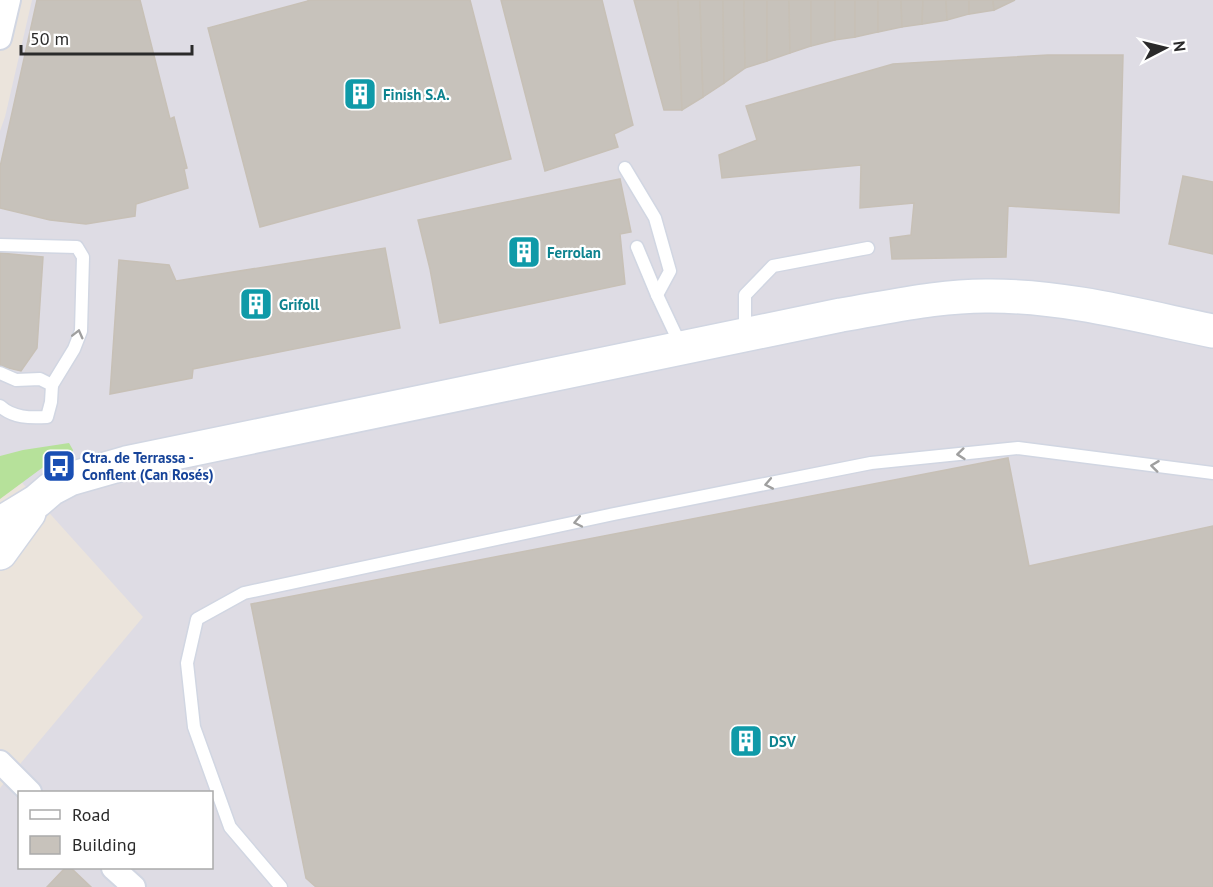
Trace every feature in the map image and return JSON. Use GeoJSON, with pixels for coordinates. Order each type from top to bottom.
{"type":"FeatureCollection","features":[{"type":"Feature","properties":{"kind":"main road"},"geometry":{"type":"LineString","coordinates":[[0,525],[51,489],[70,479],[126,463],[841,315],[961,297],[990,296],[1065,301],[1213,331]]}},
{"type":"Feature","properties":{"kind":"main road"},"geometry":{"type":"LineString","coordinates":[[0,554],[37,501]]}},
{"type":"Feature","properties":{"kind":"street"},"geometry":{"type":"LineString","coordinates":[[0,38],[9,0]]}},
{"type":"Feature","properties":{"kind":"street"},"geometry":{"type":"LineString","coordinates":[[0,762],[29,791]]}},
{"type":"Feature","properties":{"kind":"street"},"geometry":{"type":"LineString","coordinates":[[115,869],[134,887]]}},
{"type":"Feature","properties":{"kind":"lane"},"geometry":{"type":"LineString","coordinates":[[625,168],[655,218],[670,271],[657,295]]}},
{"type":"Feature","properties":{"kind":"lane"},"geometry":{"type":"LineString","coordinates":[[0,245],[77,247],[83,257],[81,331],[74,349],[52,385],[47,417],[30,418],[7,412],[0,406]]}},
{"type":"Feature","properties":{"kind":"lane"},"geometry":{"type":"LineString","coordinates":[[637,247],[682,347]]}},
{"type":"Feature","properties":{"kind":"lane"},"geometry":{"type":"LineString","coordinates":[[745,334],[745,295],[773,266],[868,248]]}},
{"type":"Feature","properties":{"kind":"lane"},"geometry":{"type":"LineString","coordinates":[[0,373],[16,380],[40,379],[52,385]]}},
{"type":"Feature","properties":{"kind":"lane"},"geometry":{"type":"LineString","coordinates":[[281,887],[230,827],[194,728],[187,663],[197,619],[244,593],[614,514],[871,463],[1018,448],[1213,473]]}},
{"type":"Feature","properties":{"kind":"shaded area"},"geometry":{"type":"Polygon","coordinates":[[[32,0],[1213,0],[1213,887],[0,887],[0,788],[143,617],[7,466],[0,468],[0,131],[32,0]]]}},
{"type":"Feature","properties":{"kind":"green space"},"geometry":{"type":"Polygon","coordinates":[[[69,443],[73,450],[72,454],[42,468],[0,499],[0,456],[69,443]]]}},
{"type":"Feature","properties":{"kind":"building"},"geometry":{"type":"Polygon","coordinates":[[[37,0],[140,0],[170,119],[174,117],[187,168],[184,169],[188,188],[136,204],[135,216],[86,224],[50,220],[0,208],[0,167],[37,0]]]}},
{"type":"Feature","properties":{"kind":"building","name":"Finish S.A."},"geometry":{"type":"Polygon","coordinates":[[[308,0],[470,0],[511,159],[260,227],[208,28],[308,0]]]}},
{"type":"Feature","properties":{"kind":"building"},"geometry":{"type":"Polygon","coordinates":[[[501,0],[602,0],[633,125],[614,134],[618,147],[545,171],[501,0]]]}},
{"type":"Feature","properties":{"kind":"building"},"geometry":{"type":"Polygon","coordinates":[[[634,0],[678,0],[682,110],[664,110],[634,0]]]}},
{"type":"Feature","properties":{"kind":"building"},"geometry":{"type":"Polygon","coordinates":[[[678,0],[700,0],[703,97],[682,110],[678,0]]]}},
{"type":"Feature","properties":{"kind":"building"},"geometry":{"type":"Polygon","coordinates":[[[700,0],[723,0],[724,83],[703,97],[700,0]]]}},
{"type":"Feature","properties":{"kind":"building"},"geometry":{"type":"Polygon","coordinates":[[[723,0],[744,0],[745,68],[724,83],[723,0]]]}},
{"type":"Feature","properties":{"kind":"building"},"geometry":{"type":"Polygon","coordinates":[[[744,0],[767,0],[767,61],[745,68],[744,0]]]}},
{"type":"Feature","properties":{"kind":"building"},"geometry":{"type":"Polygon","coordinates":[[[767,0],[789,0],[790,53],[767,61],[767,0]]]}},
{"type":"Feature","properties":{"kind":"building"},"geometry":{"type":"Polygon","coordinates":[[[789,0],[811,0],[811,46],[790,53],[789,0]]]}},
{"type":"Feature","properties":{"kind":"building"},"geometry":{"type":"Polygon","coordinates":[[[811,0],[835,0],[835,40],[811,46],[811,0]]]}},
{"type":"Feature","properties":{"kind":"building"},"geometry":{"type":"Polygon","coordinates":[[[835,0],[855,0],[855,37],[835,40],[835,0]]]}},
{"type":"Feature","properties":{"kind":"building"},"geometry":{"type":"Polygon","coordinates":[[[855,0],[878,0],[878,32],[855,37],[855,0]]]}},
{"type":"Feature","properties":{"kind":"building"},"geometry":{"type":"Polygon","coordinates":[[[878,0],[901,0],[902,27],[878,32],[878,0]]]}},
{"type":"Feature","properties":{"kind":"building"},"geometry":{"type":"Polygon","coordinates":[[[901,0],[923,0],[922,24],[902,27],[901,0]]]}},
{"type":"Feature","properties":{"kind":"building"},"geometry":{"type":"Polygon","coordinates":[[[923,0],[946,0],[947,20],[922,24],[923,0]]]}},
{"type":"Feature","properties":{"kind":"building"},"geometry":{"type":"Polygon","coordinates":[[[946,0],[969,0],[969,14],[947,20],[946,0]]]}},
{"type":"Feature","properties":{"kind":"building"},"geometry":{"type":"Polygon","coordinates":[[[969,0],[993,0],[994,10],[969,14],[969,0]]]}},
{"type":"Feature","properties":{"kind":"building"},"geometry":{"type":"Polygon","coordinates":[[[993,0],[1015,0],[994,10],[993,0]]]}},
{"type":"Feature","properties":{"kind":"building"},"geometry":{"type":"Polygon","coordinates":[[[1048,55],[1123,55],[1119,213],[1008,206],[1006,257],[892,259],[890,238],[911,235],[914,203],[860,208],[861,165],[722,178],[719,155],[757,140],[746,106],[893,64],[1048,55]]]}},
{"type":"Feature","properties":{"kind":"building"},"geometry":{"type":"Polygon","coordinates":[[[1183,176],[1213,182],[1213,254],[1169,244],[1183,176]]]}},
{"type":"Feature","properties":{"kind":"building","name":"Ferrolan"},"geometry":{"type":"Polygon","coordinates":[[[620,179],[631,232],[620,234],[625,284],[440,323],[418,220],[620,179]]]}},
{"type":"Feature","properties":{"kind":"building","name":"Grifoll"},"geometry":{"type":"Polygon","coordinates":[[[385,248],[400,328],[193,369],[192,378],[110,394],[119,260],[169,265],[176,281],[385,248]]]}},
{"type":"Feature","properties":{"kind":"building"},"geometry":{"type":"Polygon","coordinates":[[[0,253],[43,257],[37,348],[21,371],[0,366],[0,253]]]}},
{"type":"Feature","properties":{"kind":"building","name":"DSV"},"geometry":{"type":"Polygon","coordinates":[[[1008,458],[1029,566],[1213,526],[1213,887],[316,887],[306,878],[251,604],[1008,458]]]}},
{"type":"Feature","properties":{"kind":"building"},"geometry":{"type":"Polygon","coordinates":[[[64,869],[72,869],[91,887],[47,887],[64,869]]]}},
{"type":"Feature","properties":{"kind":"place","name":"Finish S.A."},"geometry":{"type":"Point","coordinates":[360,94]}},
{"type":"Feature","properties":{"kind":"place","name":"Ferrolan"},"geometry":{"type":"Point","coordinates":[524,252]}},
{"type":"Feature","properties":{"kind":"place","name":"Grifoll"},"geometry":{"type":"Point","coordinates":[256,304]}},
{"type":"Feature","properties":{"kind":"place","name":"Ctra. de Terrassa - Conflent (Can Rosés)"},"geometry":{"type":"Point","coordinates":[59,466]}},
{"type":"Feature","properties":{"kind":"place","name":"DSV"},"geometry":{"type":"Point","coordinates":[746,741]}}]}
